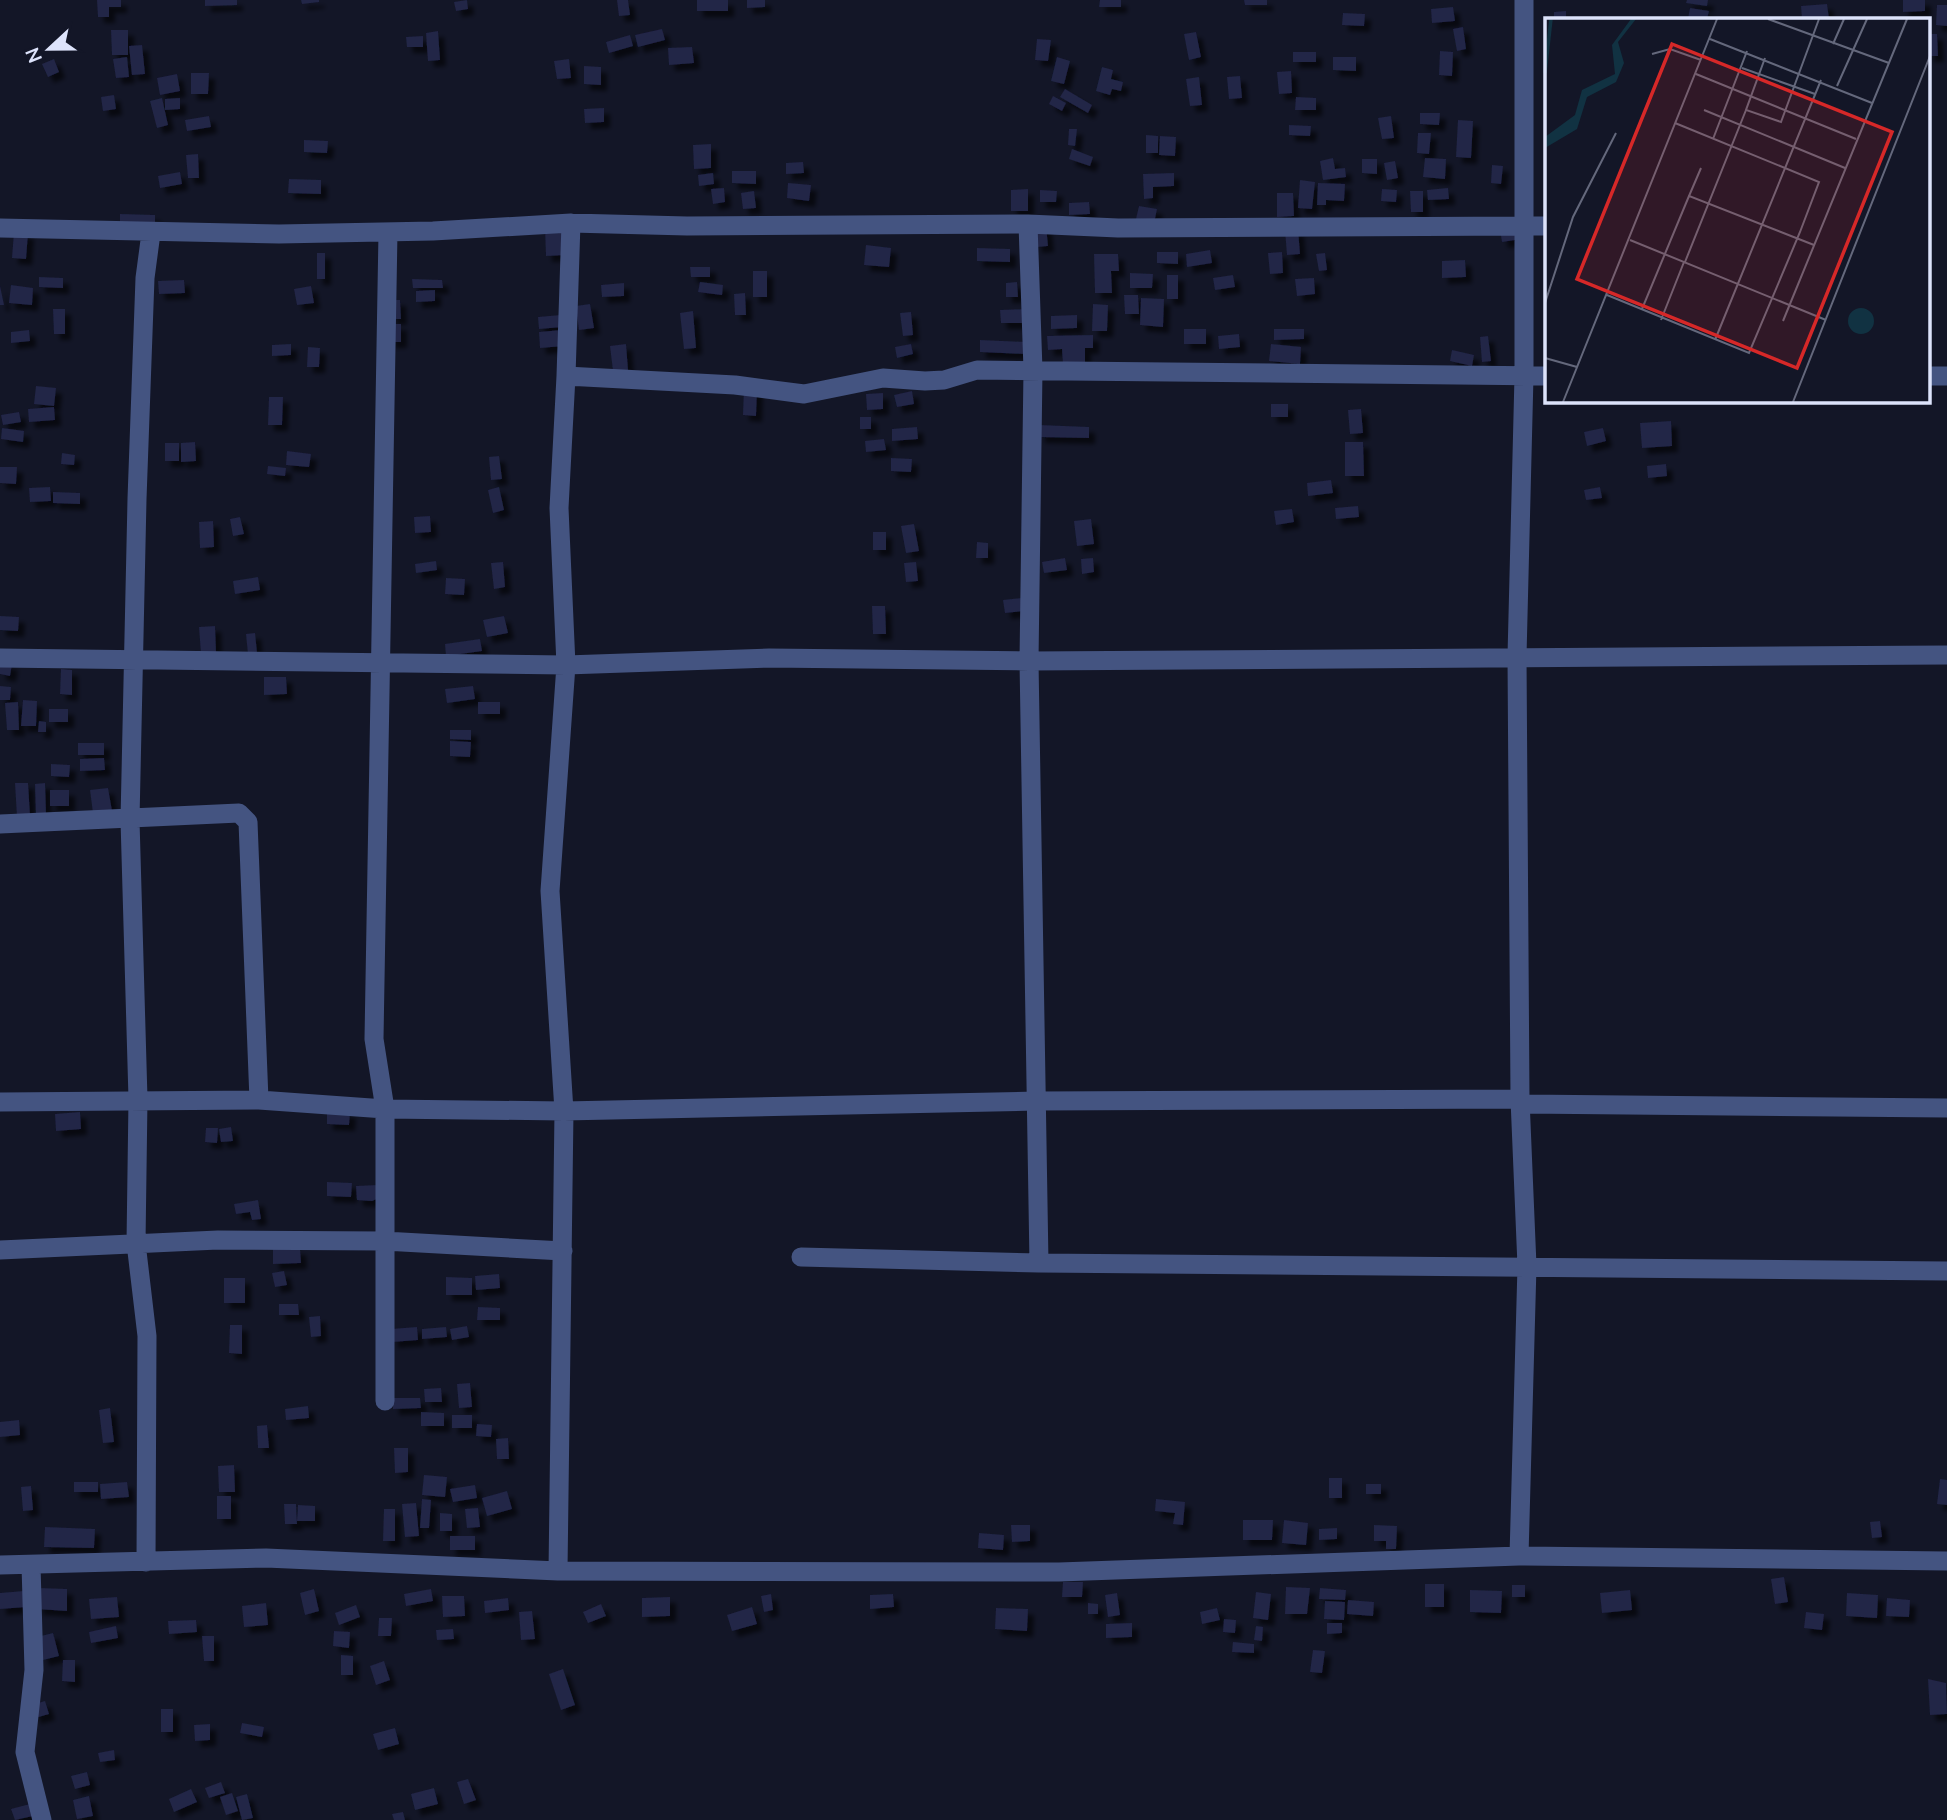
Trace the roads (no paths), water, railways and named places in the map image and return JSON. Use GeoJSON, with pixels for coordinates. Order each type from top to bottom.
{"type":"FeatureCollection","features":[{"type":"Feature","properties":{"kind":"street"},"geometry":{"type":"LineString","coordinates":[[1519,1556],[1527,1266],[1520,1102],[1517,656],[1524,376],[1524,0]]}},
{"type":"Feature","properties":{"kind":"street"},"geometry":{"type":"LineString","coordinates":[[0,228],[151,233],[387,232],[572,223],[687,226],[1028,224],[1118,228],[1545,226]]}},
{"type":"Feature","properties":{"kind":"street"},"geometry":{"type":"LineString","coordinates":[[558,1571],[564,1111],[550,891],[566,666],[559,508],[572,223]]}},
{"type":"Feature","properties":{"kind":"street"},"geometry":{"type":"LineString","coordinates":[[1028,224],[1033,370],[1029,661],[1039,1263]]}},
{"type":"Feature","properties":{"kind":"street"},"geometry":{"type":"LineString","coordinates":[[385,1402],[385,1110],[374,1040],[387,232]]}},
{"type":"Feature","properties":{"kind":"street"},"geometry":{"type":"LineString","coordinates":[[146,1562],[147,1336],[136,1243],[138,1099],[130,820],[145,278],[151,233]]}},
{"type":"Feature","properties":{"kind":"street"},"geometry":{"type":"LineString","coordinates":[[566,376],[747,386],[804,394],[883,378],[925,381],[977,370],[1545,376]]}},
{"type":"Feature","properties":{"kind":"street"},"geometry":{"type":"LineString","coordinates":[[0,658],[566,666],[769,658],[1029,661],[1947,655]]}},
{"type":"Feature","properties":{"kind":"street"},"geometry":{"type":"LineString","coordinates":[[0,824],[239,813],[248,822],[259,1100]]}},
{"type":"Feature","properties":{"kind":"street"},"geometry":{"type":"LineString","coordinates":[[0,1102],[259,1100],[385,1110],[564,1111],[1037,1101],[1520,1102],[1947,1108]]}},
{"type":"Feature","properties":{"kind":"street"},"geometry":{"type":"LineString","coordinates":[[0,1250],[136,1243],[384,1241],[562,1251]]}},
{"type":"Feature","properties":{"kind":"street"},"geometry":{"type":"LineString","coordinates":[[801,1257],[1039,1263],[1947,1270]]}},
{"type":"Feature","properties":{"kind":"street"},"geometry":{"type":"LineString","coordinates":[[0,1565],[279,1559],[558,1571],[1059,1572],[1519,1556],[1947,1561]]}},
{"type":"Feature","properties":{"kind":"street"},"geometry":{"type":"LineString","coordinates":[[31,1564],[34,1670],[26,1752],[42,1820]]}}]}
